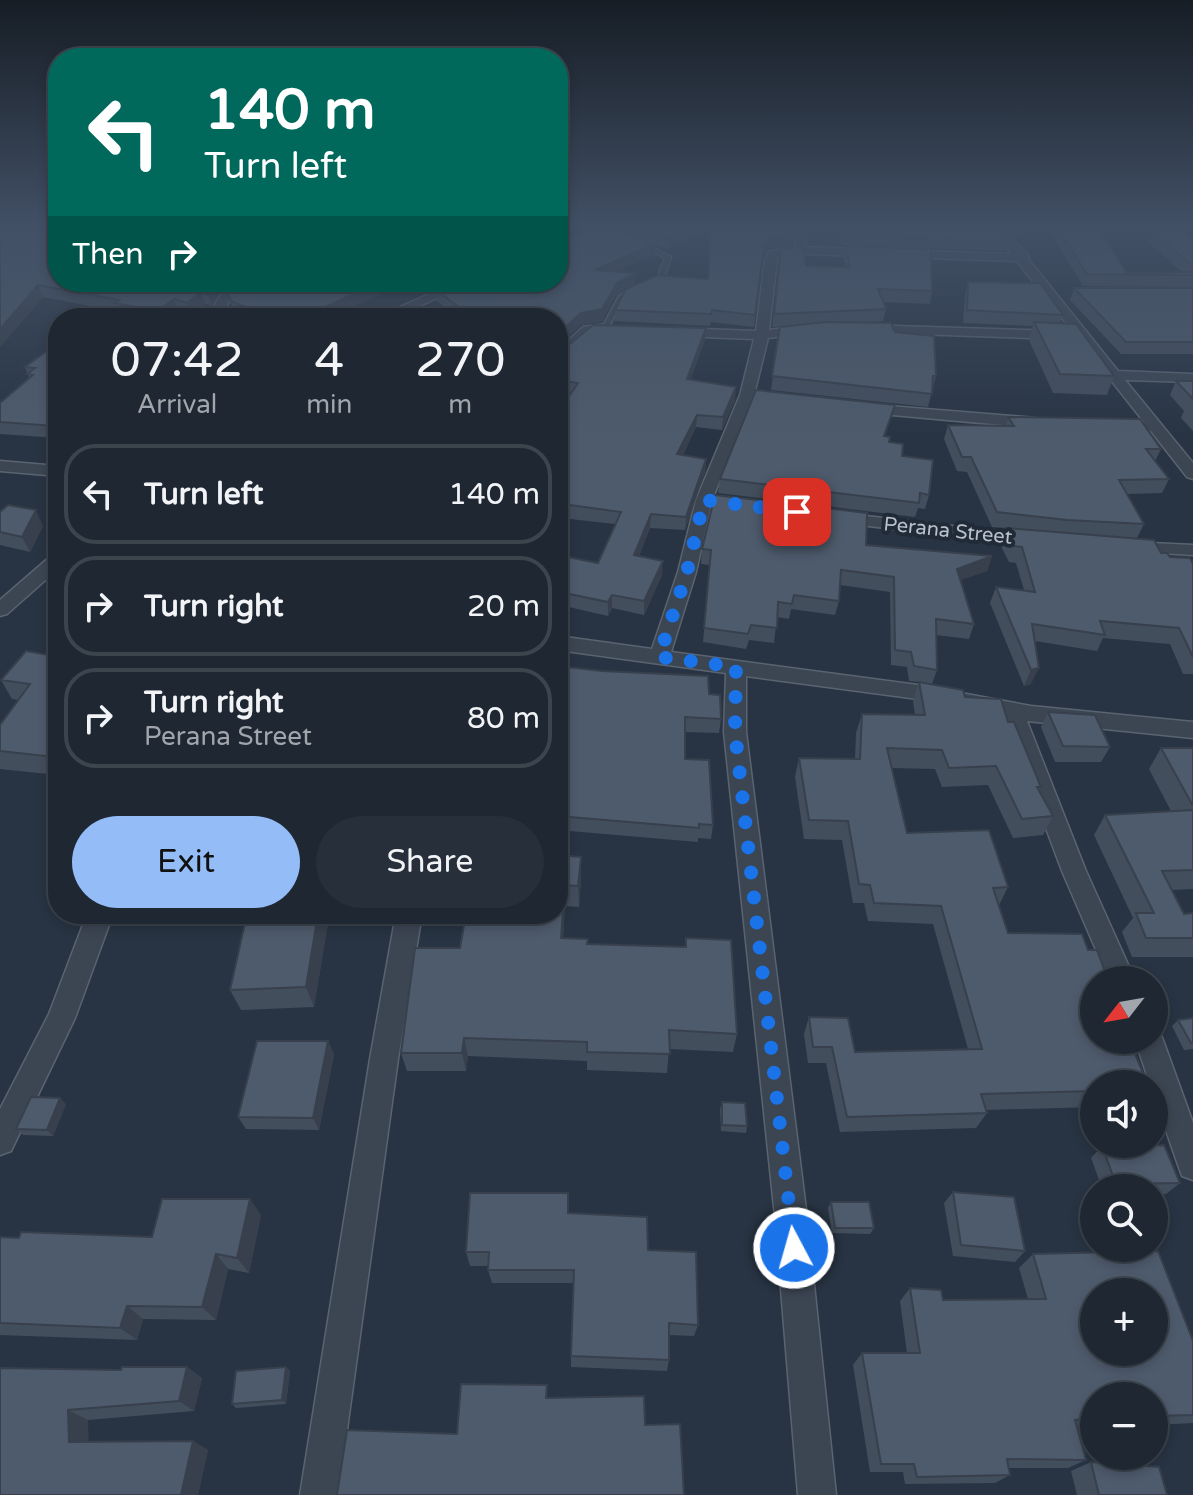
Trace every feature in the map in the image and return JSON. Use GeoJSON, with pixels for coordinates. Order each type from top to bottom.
{"type":"FeatureCollection","features":[{"type":"Feature","properties":{"kind":"street"},"geometry":{"type":"LineString","coordinates":[[406,308],[432,297]]}},
{"type":"Feature","properties":{"kind":"street"},"geometry":{"type":"LineString","coordinates":[[659,657],[712,501],[755,396],[767,297]]}},
{"type":"Feature","properties":{"kind":"street"},"geometry":{"type":"LineString","coordinates":[[1054,297],[1193,474]]}},
{"type":"Feature","properties":{"kind":"street"},"geometry":{"type":"LineString","coordinates":[[568,349],[588,330],[612,328]]}},
{"type":"Feature","properties":{"kind":"street"},"geometry":{"type":"LineString","coordinates":[[664,331],[762,335],[824,328]]}},
{"type":"Feature","properties":{"kind":"street"},"geometry":{"type":"LineString","coordinates":[[850,328],[1082,336]]}},
{"type":"Feature","properties":{"kind":"street"},"geometry":{"type":"LineString","coordinates":[[1116,375],[1193,378]]}},
{"type":"Feature","properties":{"kind":"street"},"geometry":{"type":"LineString","coordinates":[[848,406],[970,420],[1055,424]]}},
{"type":"Feature","properties":{"kind":"street"},"geometry":{"type":"LineString","coordinates":[[1099,425],[1157,427]]}},
{"type":"Feature","properties":{"kind":"street"},"geometry":{"type":"LineString","coordinates":[[0,466],[48,470]]}},
{"type":"Feature","properties":{"kind":"street","name":"Perana Street"},"geometry":{"type":"LineString","coordinates":[[827,516],[1045,541]]}},
{"type":"Feature","properties":{"kind":"street"},"geometry":{"type":"LineString","coordinates":[[1105,545],[1193,550]]}},
{"type":"Feature","properties":{"kind":"street"},"geometry":{"type":"LineString","coordinates":[[0,610],[48,568]]}},
{"type":"Feature","properties":{"kind":"street"},"geometry":{"type":"LineString","coordinates":[[568,644],[918,692],[1013,711],[1193,730]]}},
{"type":"Feature","properties":{"kind":"street"},"geometry":{"type":"LineString","coordinates":[[736,667],[735,732],[791,1217],[817,1495]]}},
{"type":"Feature","properties":{"kind":"street"},"geometry":{"type":"LineString","coordinates":[[1013,711],[1074,871],[1116,966]]}},
{"type":"Feature","properties":{"kind":"street"},"geometry":{"type":"LineString","coordinates":[[0,1140],[61,1018],[96,924]]}},
{"type":"Feature","properties":{"kind":"street"},"geometry":{"type":"LineString","coordinates":[[319,1495],[345,1343],[394,989],[407,924]]}},
{"type":"Feature","properties":{"kind":"street"},"geometry":{"type":"LineString","coordinates":[[1154,1054],[1193,1165]]}},
{"type":"Feature","properties":{"kind":"lane"},"geometry":{"type":"LineString","coordinates":[[612,328],[622,297]]}},
{"type":"Feature","properties":{"kind":"building"},"geometry":{"type":"Polygon","coordinates":[[[0,297],[28,297],[0,329],[0,297]]]}},
{"type":"Feature","properties":{"kind":"building"},"geometry":{"type":"Polygon","coordinates":[[[102,297],[195,297],[187,303],[174,299],[161,308],[114,303],[119,300],[102,297]]]}},
{"type":"Feature","properties":{"kind":"building"},"geometry":{"type":"Polygon","coordinates":[[[229,297],[347,297],[323,308],[249,308],[232,302],[229,297]]]}},
{"type":"Feature","properties":{"kind":"building"},"geometry":{"type":"Polygon","coordinates":[[[445,297],[609,297],[602,309],[581,313],[568,325],[568,308],[460,308],[445,297]]]}},
{"type":"Feature","properties":{"kind":"building"},"geometry":{"type":"Polygon","coordinates":[[[622,297],[757,297],[755,315],[712,310],[711,314],[615,310],[622,297]]]}},
{"type":"Feature","properties":{"kind":"building"},"geometry":{"type":"Polygon","coordinates":[[[776,297],[881,297],[886,309],[774,314],[776,297]]]}},
{"type":"Feature","properties":{"kind":"building"},"geometry":{"type":"Polygon","coordinates":[[[967,297],[1050,297],[1063,315],[967,310],[967,297]]]}},
{"type":"Feature","properties":{"kind":"building"},"geometry":{"type":"Polygon","coordinates":[[[1082,297],[1193,297],[1193,342],[1126,342],[1082,297]]]}},
{"type":"Feature","properties":{"kind":"building"},"geometry":{"type":"Polygon","coordinates":[[[826,322],[891,323],[895,332],[934,336],[936,376],[933,376],[932,394],[772,376],[780,327],[826,322]]]}},
{"type":"Feature","properties":{"kind":"building"},"geometry":{"type":"Polygon","coordinates":[[[1034,322],[1076,324],[1114,376],[1060,374],[1034,322]]]}},
{"type":"Feature","properties":{"kind":"building"},"geometry":{"type":"Polygon","coordinates":[[[593,325],[706,328],[687,379],[736,387],[723,417],[697,415],[677,454],[706,459],[686,517],[651,514],[634,555],[663,561],[644,601],[612,595],[608,602],[568,596],[568,557],[598,563],[621,512],[568,507],[568,398],[578,383],[568,382],[568,345],[593,325]]]}},
{"type":"Feature","properties":{"kind":"building"},"geometry":{"type":"Polygon","coordinates":[[[48,350],[48,425],[0,422],[0,403],[33,375],[27,374],[35,368],[25,367],[48,350]]]}},
{"type":"Feature","properties":{"kind":"building"},"geometry":{"type":"Polygon","coordinates":[[[1176,381],[1193,381],[1193,399],[1176,381]]]}},
{"type":"Feature","properties":{"kind":"building"},"geometry":{"type":"Polygon","coordinates":[[[756,390],[895,405],[884,436],[890,437],[889,442],[903,444],[902,456],[933,460],[929,495],[920,493],[919,503],[720,479],[756,390]]]}},
{"type":"Feature","properties":{"kind":"building"},"geometry":{"type":"Polygon","coordinates":[[[1008,417],[1140,419],[1161,449],[1146,449],[1169,479],[1119,480],[1144,524],[997,512],[971,457],[962,457],[948,425],[1014,426],[1008,417]]]}},
{"type":"Feature","properties":{"kind":"building"},"geometry":{"type":"Polygon","coordinates":[[[715,495],[867,513],[866,545],[992,556],[957,569],[974,624],[936,619],[937,670],[914,666],[911,652],[895,650],[894,577],[841,570],[839,601],[794,595],[792,604],[778,602],[777,628],[751,625],[748,634],[704,628],[711,550],[702,549],[715,495]]]}},
{"type":"Feature","properties":{"kind":"building"},"geometry":{"type":"Polygon","coordinates":[[[8,505],[36,510],[22,537],[0,532],[0,512],[8,505]]]}},
{"type":"Feature","properties":{"kind":"building"},"geometry":{"type":"Polygon","coordinates":[[[1006,528],[1154,540],[1161,553],[1167,553],[1170,557],[1190,558],[1193,564],[1193,657],[1179,628],[1100,621],[1105,635],[1032,624],[1039,668],[1031,670],[996,587],[1035,592],[1022,547],[1014,546],[1006,528]]]}},
{"type":"Feature","properties":{"kind":"building"},"geometry":{"type":"Polygon","coordinates":[[[26,651],[48,655],[48,756],[0,751],[0,725],[30,684],[1,680],[26,651]]]}},
{"type":"Feature","properties":{"kind":"building"},"geometry":{"type":"Polygon","coordinates":[[[568,667],[708,676],[709,694],[720,695],[721,719],[685,717],[685,759],[709,760],[713,825],[699,824],[699,828],[568,817],[568,667]]]}},
{"type":"Feature","properties":{"kind":"building"},"geometry":{"type":"Polygon","coordinates":[[[919,682],[963,690],[965,697],[1001,699],[1008,722],[1014,722],[1041,787],[1037,787],[1053,816],[1022,819],[996,766],[949,768],[942,750],[887,748],[907,833],[989,830],[1008,887],[993,888],[1008,933],[1082,934],[1088,950],[1097,950],[1103,966],[1080,966],[1080,1054],[1135,1054],[1142,1070],[1080,1070],[1080,1091],[981,1094],[987,1113],[847,1117],[832,1047],[813,1047],[809,1017],[848,1018],[855,1052],[982,1049],[941,906],[874,903],[870,885],[859,884],[848,821],[809,820],[799,758],[860,759],[862,714],[925,715],[919,682]]]}},
{"type":"Feature","properties":{"kind":"building"},"geometry":{"type":"Polygon","coordinates":[[[1048,712],[1095,715],[1110,747],[1063,746],[1048,712]]]}},
{"type":"Feature","properties":{"kind":"building"},"geometry":{"type":"Polygon","coordinates":[[[1161,748],[1193,748],[1193,806],[1161,748]]]}},
{"type":"Feature","properties":{"kind":"building"},"geometry":{"type":"Polygon","coordinates":[[[1193,810],[1193,870],[1162,871],[1184,914],[1193,913],[1193,938],[1146,938],[1136,913],[1154,913],[1105,815],[1193,810]]]}},
{"type":"Feature","properties":{"kind":"building"},"geometry":{"type":"Polygon","coordinates":[[[568,856],[581,857],[578,886],[568,885],[568,856]]]}},
{"type":"Feature","properties":{"kind":"building"},"geometry":{"type":"Polygon","coordinates":[[[245,924],[316,924],[306,987],[230,990],[245,924]]]}},
{"type":"Feature","properties":{"kind":"building"},"geometry":{"type":"Polygon","coordinates":[[[464,924],[562,924],[561,938],[588,939],[587,944],[686,947],[686,938],[731,940],[737,1034],[669,1030],[670,1054],[587,1052],[587,1042],[464,1038],[462,1053],[401,1053],[415,948],[460,948],[464,924]]]}},
{"type":"Feature","properties":{"kind":"building"},"geometry":{"type":"Polygon","coordinates":[[[1193,1018],[1193,1043],[1191,1043],[1178,1020],[1193,1018]]]}},
{"type":"Feature","properties":{"kind":"building"},"geometry":{"type":"Polygon","coordinates":[[[257,1041],[328,1041],[313,1118],[238,1117],[257,1041]]]}},
{"type":"Feature","properties":{"kind":"building"},"geometry":{"type":"Polygon","coordinates":[[[31,1097],[60,1098],[47,1130],[16,1129],[31,1097]]]}},
{"type":"Feature","properties":{"kind":"building"},"geometry":{"type":"Polygon","coordinates":[[[722,1102],[745,1103],[747,1126],[722,1125],[722,1102]]]}},
{"type":"Feature","properties":{"kind":"building"},"geometry":{"type":"Polygon","coordinates":[[[1168,1154],[1180,1183],[1168,1183],[1168,1174],[1112,1174],[1106,1158],[1168,1158],[1168,1154]]]}},
{"type":"Feature","properties":{"kind":"building"},"geometry":{"type":"Polygon","coordinates":[[[953,1192],[1014,1197],[1025,1251],[961,1245],[953,1192]]]}},
{"type":"Feature","properties":{"kind":"building"},"geometry":{"type":"Polygon","coordinates":[[[470,1193],[568,1193],[568,1213],[647,1217],[648,1250],[696,1252],[698,1325],[669,1323],[669,1360],[571,1356],[574,1270],[488,1270],[489,1252],[466,1252],[470,1193]]]}},
{"type":"Feature","properties":{"kind":"building"},"geometry":{"type":"Polygon","coordinates":[[[162,1199],[250,1199],[237,1258],[216,1254],[202,1307],[127,1306],[120,1328],[0,1323],[0,1237],[19,1238],[21,1232],[152,1237],[162,1199]]]}},
{"type":"Feature","properties":{"kind":"building"},"geometry":{"type":"Polygon","coordinates":[[[831,1202],[869,1202],[874,1228],[835,1228],[831,1202]]]}},
{"type":"Feature","properties":{"kind":"building"},"geometry":{"type":"Polygon","coordinates":[[[1080,1253],[1080,1262],[1162,1262],[1193,1341],[1193,1415],[1168,1416],[1168,1382],[1080,1382],[1080,1420],[1075,1420],[1080,1438],[1080,1460],[1007,1459],[1010,1475],[917,1477],[914,1464],[881,1464],[862,1353],[920,1353],[910,1288],[941,1290],[943,1300],[1046,1299],[1033,1254],[1080,1253]]]}},
{"type":"Feature","properties":{"kind":"building"},"geometry":{"type":"Polygon","coordinates":[[[122,1367],[187,1367],[179,1401],[68,1410],[69,1442],[193,1441],[181,1495],[0,1495],[0,1368],[121,1370],[122,1367]]]}},
{"type":"Feature","properties":{"kind":"building"},"geometry":{"type":"Polygon","coordinates":[[[286,1367],[282,1400],[232,1404],[236,1371],[286,1367]]]}},
{"type":"Feature","properties":{"kind":"building"},"geometry":{"type":"Polygon","coordinates":[[[461,1384],[547,1385],[546,1398],[644,1396],[645,1425],[680,1424],[684,1495],[337,1495],[347,1430],[457,1434],[461,1384]]]}},
{"type":"Feature","properties":{"kind":"building"},"geometry":{"type":"Polygon","coordinates":[[[1093,1470],[1160,1470],[1167,1495],[1099,1495],[1093,1470]]]}},
{"type":"Feature","properties":{"kind":"route"},"geometry":{"type":"LineString","coordinates":[[794,1248],[735,732],[736,667],[659,657],[687,572],[704,500],[797,512]]}}]}
